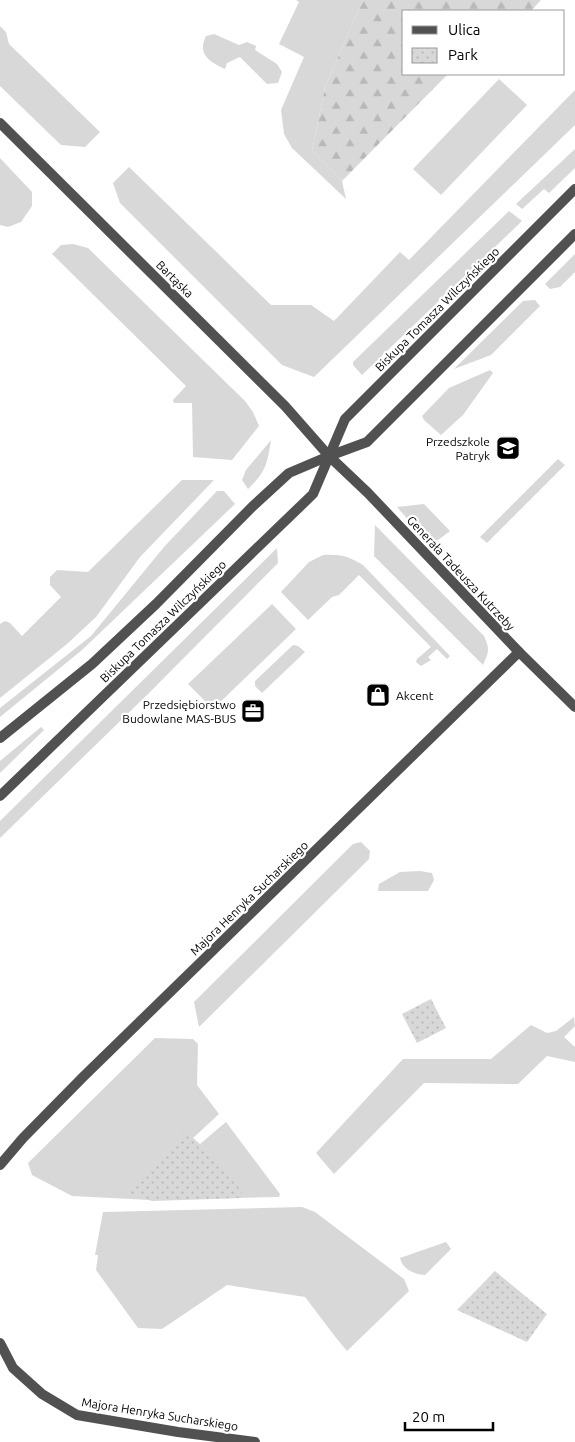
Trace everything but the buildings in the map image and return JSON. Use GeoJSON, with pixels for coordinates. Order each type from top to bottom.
{"type":"FeatureCollection","features":[{"type":"Feature","properties":{"kind":"street","name":"Bartąska"},"geometry":{"type":"LineString","coordinates":[[0,123],[285,406],[329,456]]}},
{"type":"Feature","properties":{"kind":"street","name":"Biskupa Tomasza Wilczyńskiego"},"geometry":{"type":"LineString","coordinates":[[0,796],[314,494],[345,419],[575,190]]}},
{"type":"Feature","properties":{"kind":"street","name":"Biskupa Tomasza Wilczyńskiego"},"geometry":{"type":"LineString","coordinates":[[0,738],[99,657],[156,604],[252,507],[289,474],[367,442],[575,234]]}},
{"type":"Feature","properties":{"kind":"street","name":"Generała Tadeusza Kutrzeby"},"geometry":{"type":"LineString","coordinates":[[329,456],[368,493],[519,652],[575,707]]}},
{"type":"Feature","properties":{"kind":"street","name":"Majora Henryka Sucharskiego"},"geometry":{"type":"LineString","coordinates":[[0,1165],[23,1138],[70,1091],[519,652]]}},
{"type":"Feature","properties":{"kind":"street","name":"Majora Henryka Sucharskiego"},"geometry":{"type":"LineString","coordinates":[[0,1343],[13,1368],[42,1394],[77,1416],[256,1442]]}},
{"type":"Feature","properties":{"kind":"green space"},"geometry":{"type":"Polygon","coordinates":[[[296,0],[363,0],[325,87],[312,151],[342,181],[346,199],[292,148],[284,134],[281,110],[304,57],[279,44],[299,2],[296,0]]]}},
{"type":"Feature","properties":{"kind":"green space"},"geometry":{"type":"Polygon","coordinates":[[[363,0],[541,0],[532,10],[402,10],[402,75],[447,75],[342,181],[312,151],[325,87],[363,0]]]}},
{"type":"Feature","properties":{"kind":"green space"},"geometry":{"type":"Polygon","coordinates":[[[0,26],[6,32],[9,44],[100,132],[85,147],[61,145],[0,86],[0,26]]]}},
{"type":"Feature","properties":{"kind":"green space"},"geometry":{"type":"Polygon","coordinates":[[[214,34],[239,45],[247,42],[256,46],[255,50],[277,64],[282,72],[278,83],[267,84],[240,57],[227,63],[225,69],[206,57],[203,48],[206,36],[214,34]]]}},
{"type":"Feature","properties":{"kind":"green space"},"geometry":{"type":"Polygon","coordinates":[[[499,79],[527,105],[441,195],[413,169],[499,79]]]}},
{"type":"Feature","properties":{"kind":"green space"},"geometry":{"type":"Polygon","coordinates":[[[575,90],[575,125],[314,377],[282,365],[120,203],[113,183],[129,167],[271,305],[311,305],[334,321],[400,252],[409,260],[575,90]]]}},
{"type":"Feature","properties":{"kind":"green space"},"geometry":{"type":"Polygon","coordinates":[[[575,149],[575,168],[549,193],[544,189],[522,209],[516,204],[575,149]]]}},
{"type":"Feature","properties":{"kind":"green space"},"geometry":{"type":"Polygon","coordinates":[[[0,158],[32,192],[32,206],[21,222],[8,227],[0,225],[0,158]]]}},
{"type":"Feature","properties":{"kind":"green space"},"geometry":{"type":"Polygon","coordinates":[[[509,211],[522,221],[362,375],[353,365],[353,362],[509,211]]]}},
{"type":"Feature","properties":{"kind":"green space"},"geometry":{"type":"Polygon","coordinates":[[[73,244],[88,248],[245,401],[253,412],[259,426],[232,460],[193,457],[192,403],[174,403],[173,400],[186,386],[52,254],[61,245],[73,244]]]}},
{"type":"Feature","properties":{"kind":"green space"},"geometry":{"type":"Polygon","coordinates":[[[575,254],[575,272],[560,287],[550,289],[545,284],[575,254]]]}},
{"type":"Feature","properties":{"kind":"green space"},"geometry":{"type":"Polygon","coordinates":[[[535,300],[540,306],[491,355],[454,369],[523,301],[535,300]]]}},
{"type":"Feature","properties":{"kind":"green space"},"geometry":{"type":"Polygon","coordinates":[[[490,370],[493,373],[463,415],[441,435],[424,420],[422,416],[449,388],[490,370]]]}},
{"type":"Feature","properties":{"kind":"green space"},"geometry":{"type":"Polygon","coordinates":[[[271,440],[265,467],[248,489],[242,480],[246,470],[271,440]]]}},
{"type":"Feature","properties":{"kind":"green space"},"geometry":{"type":"Polygon","coordinates":[[[558,459],[565,465],[487,543],[480,537],[558,459]]]}},
{"type":"Feature","properties":{"kind":"green space"},"geometry":{"type":"Polygon","coordinates":[[[182,480],[214,480],[140,557],[96,617],[67,644],[0,698],[0,624],[5,621],[10,623],[22,636],[61,597],[50,585],[50,577],[57,570],[88,572],[182,480]]]}},
{"type":"Feature","properties":{"kind":"green space"},"geometry":{"type":"Polygon","coordinates":[[[217,491],[224,491],[235,504],[82,650],[0,717],[0,708],[91,636],[164,547],[217,491]]]}},
{"type":"Feature","properties":{"kind":"green space"},"geometry":{"type":"Polygon","coordinates":[[[424,504],[450,531],[438,540],[427,541],[397,507],[424,504]]]}},
{"type":"Feature","properties":{"kind":"green space"},"geometry":{"type":"Polygon","coordinates":[[[375,525],[484,636],[488,651],[483,665],[374,556],[375,525]]]}},
{"type":"Feature","properties":{"kind":"green space"},"geometry":{"type":"Polygon","coordinates":[[[277,548],[278,563],[150,692],[0,838],[0,821],[277,548]]]}},
{"type":"Feature","properties":{"kind":"green space"},"geometry":{"type":"Polygon","coordinates":[[[323,555],[344,556],[363,565],[450,656],[447,659],[437,649],[428,657],[431,660],[421,666],[416,662],[431,647],[359,575],[339,595],[332,597],[308,620],[281,592],[309,562],[323,555]]]}},
{"type":"Feature","properties":{"kind":"green space"},"geometry":{"type":"Polygon","coordinates":[[[272,604],[296,629],[213,709],[188,684],[272,604]]]}},
{"type":"Feature","properties":{"kind":"green space"},"geometry":{"type":"Polygon","coordinates":[[[293,645],[298,646],[305,652],[262,693],[255,686],[255,681],[293,645]]]}},
{"type":"Feature","properties":{"kind":"green space"},"geometry":{"type":"Polygon","coordinates":[[[41,727],[44,730],[0,773],[0,761],[41,727]]]}},
{"type":"Feature","properties":{"kind":"green space"},"geometry":{"type":"Polygon","coordinates":[[[361,842],[370,851],[369,859],[199,1027],[194,1002],[353,844],[361,842]]]}},
{"type":"Feature","properties":{"kind":"green space"},"geometry":{"type":"Polygon","coordinates":[[[420,871],[432,873],[434,880],[428,891],[378,891],[379,884],[400,872],[420,871]]]}},
{"type":"Feature","properties":{"kind":"green space"},"geometry":{"type":"Polygon","coordinates":[[[431,999],[446,1028],[417,1043],[402,1014],[431,999]]]}},
{"type":"Feature","properties":{"kind":"green space"},"geometry":{"type":"Polygon","coordinates":[[[574,1017],[575,1026],[564,1037],[575,1047],[575,1062],[547,1056],[518,1084],[424,1083],[334,1174],[316,1153],[403,1059],[491,1059],[531,1025],[547,1033],[556,1031],[574,1017]]]}},
{"type":"Feature","properties":{"kind":"green space"},"geometry":{"type":"Polygon","coordinates":[[[155,1038],[193,1039],[198,1044],[197,1085],[219,1114],[193,1138],[200,1144],[226,1122],[280,1194],[279,1197],[150,1200],[72,1196],[32,1175],[28,1163],[155,1038]]]}},
{"type":"Feature","properties":{"kind":"green space"},"geometry":{"type":"Polygon","coordinates":[[[186,1130],[243,1187],[241,1198],[152,1201],[127,1193],[186,1130]]]}},
{"type":"Feature","properties":{"kind":"green space"},"geometry":{"type":"Polygon","coordinates":[[[302,1207],[315,1212],[404,1279],[409,1291],[347,1351],[305,1297],[227,1285],[162,1329],[138,1328],[96,1270],[98,1255],[95,1255],[103,1212],[302,1207]]]}},
{"type":"Feature","properties":{"kind":"green space"},"geometry":{"type":"Polygon","coordinates":[[[446,1242],[451,1249],[425,1275],[409,1271],[401,1262],[400,1258],[446,1242]]]}},
{"type":"Feature","properties":{"kind":"green space"},"geometry":{"type":"Polygon","coordinates":[[[495,1271],[547,1314],[527,1342],[457,1310],[495,1271]]]}},
{"type":"Feature","properties":{"kind":"place","name":"Przedszkole Patryk"},"geometry":{"type":"Point","coordinates":[508,448]}},
{"type":"Feature","properties":{"kind":"place","name":"Akcent"},"geometry":{"type":"Point","coordinates":[378,695]}},
{"type":"Feature","properties":{"kind":"place","name":"Przedsiębiorstwo Budowlane MAS-BUS"},"geometry":{"type":"Point","coordinates":[253,711]}}]}
